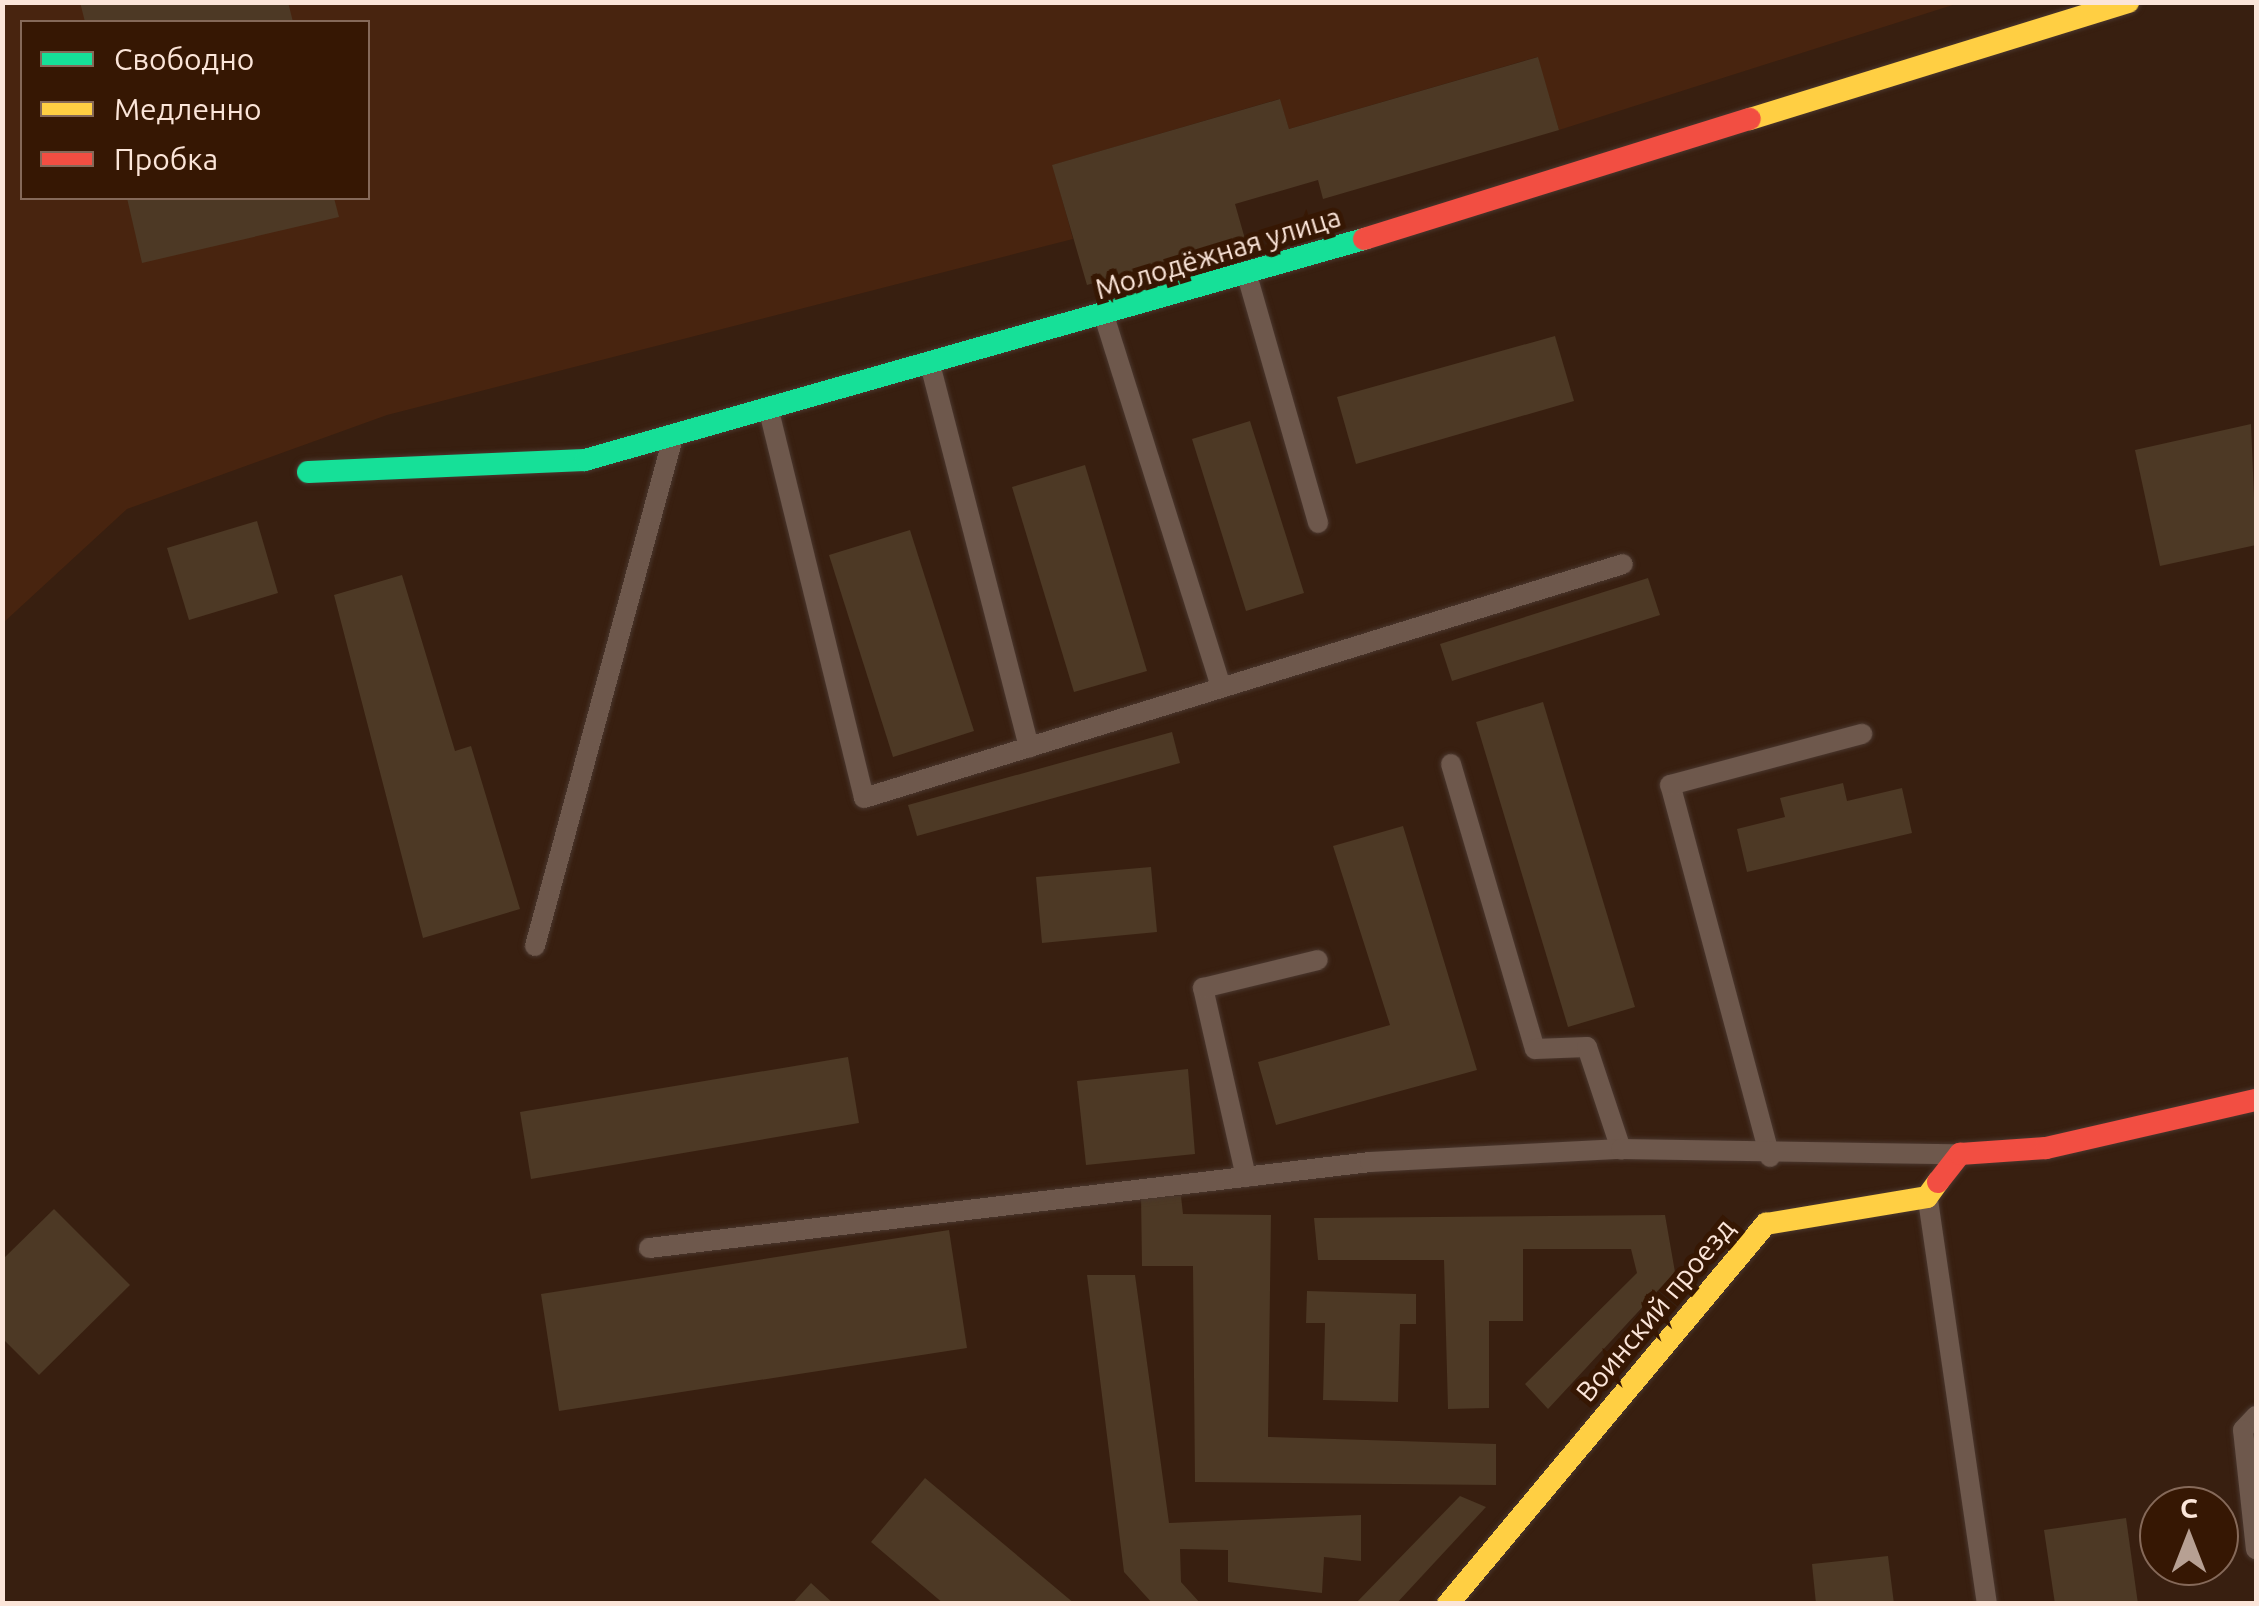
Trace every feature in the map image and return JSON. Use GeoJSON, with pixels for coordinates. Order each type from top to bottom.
{"type":"FeatureCollection","features":[{"type":"Feature","properties":{"kind":"street","name":"Молодёжная улица"},"geometry":{"type":"LineString","coordinates":[[308,472],[585,460],[768,406],[931,368],[1105,319],[2128,2]]}},
{"type":"Feature","properties":{"kind":"street"},"geometry":{"type":"LineString","coordinates":[[1928,1196],[1960,1154],[2046,1148],[2256,1100]]}},
{"type":"Feature","properties":{"kind":"street","name":"Воинский проезд"},"geometry":{"type":"LineString","coordinates":[[1448,1604],[1766,1224],[1928,1196]]}},
{"type":"Feature","properties":{"kind":"lane"},"geometry":{"type":"LineString","coordinates":[[1247,275],[1318,523]]}},
{"type":"Feature","properties":{"kind":"lane"},"geometry":{"type":"LineString","coordinates":[[1105,319],[1221,687]]}},
{"type":"Feature","properties":{"kind":"lane"},"geometry":{"type":"LineString","coordinates":[[931,368],[1029,748]]}},
{"type":"Feature","properties":{"kind":"lane"},"geometry":{"type":"LineString","coordinates":[[768,406],[864,798],[1623,564]]}},
{"type":"Feature","properties":{"kind":"lane"},"geometry":{"type":"LineString","coordinates":[[535,946],[674,434]]}},
{"type":"Feature","properties":{"kind":"lane"},"geometry":{"type":"LineString","coordinates":[[1770,1157],[1670,785],[1862,734]]}},
{"type":"Feature","properties":{"kind":"lane"},"geometry":{"type":"LineString","coordinates":[[1451,764],[1535,1049],[1587,1047],[1621,1149]]}},
{"type":"Feature","properties":{"kind":"lane"},"geometry":{"type":"LineString","coordinates":[[1246,1177],[1202,988],[1318,960]]}},
{"type":"Feature","properties":{"kind":"lane"},"geometry":{"type":"LineString","coordinates":[[649,1248],[1246,1177],[1621,1149],[1770,1157],[1960,1154]]}},
{"type":"Feature","properties":{"kind":"lane"},"geometry":{"type":"LineString","coordinates":[[1928,1196],[1987,1604]]}},
{"type":"Feature","properties":{"kind":"lane"},"geometry":{"type":"LineString","coordinates":[[2256,1416],[2242,1430],[2256,1549]]}},
{"type":"Feature","properties":{"kind":"shaded area"},"geometry":{"type":"Polygon","coordinates":[[[3,3],[1959,3],[1559,130],[1537,57],[1289,129],[1279,99],[1053,165],[1073,239],[387,415],[127,509],[3,623],[3,3]]]}},
{"type":"Feature","properties":{"kind":"building"},"geometry":{"type":"Polygon","coordinates":[[[80,2],[288,2],[292,20],[84,20],[80,2]]]}},
{"type":"Feature","properties":{"kind":"building"},"geometry":{"type":"Polygon","coordinates":[[[1538,57],[1559,130],[1323,199],[1318,180],[1235,204],[1245,239],[1087,285],[1052,165],[1280,99],[1289,129],[1538,57]]]}},
{"type":"Feature","properties":{"kind":"building"},"geometry":{"type":"Polygon","coordinates":[[[127,200],[335,200],[339,217],[142,263],[127,200]]]}},
{"type":"Feature","properties":{"kind":"building"},"geometry":{"type":"Polygon","coordinates":[[[1555,336],[1574,401],[1356,464],[1337,397],[1555,336]]]}},
{"type":"Feature","properties":{"kind":"building"},"geometry":{"type":"Polygon","coordinates":[[[1250,421],[1304,593],[1246,611],[1192,439],[1250,421]]]}},
{"type":"Feature","properties":{"kind":"building"},"geometry":{"type":"Polygon","coordinates":[[[2251,424],[2256,545],[2160,566],[2135,450],[2251,424]]]}},
{"type":"Feature","properties":{"kind":"building"},"geometry":{"type":"Polygon","coordinates":[[[1085,465],[1147,671],[1074,692],[1012,487],[1085,465]]]}},
{"type":"Feature","properties":{"kind":"building"},"geometry":{"type":"Polygon","coordinates":[[[257,521],[278,593],[189,620],[167,548],[257,521]]]}},
{"type":"Feature","properties":{"kind":"building"},"geometry":{"type":"Polygon","coordinates":[[[910,530],[974,731],[893,757],[829,555],[910,530]]]}},
{"type":"Feature","properties":{"kind":"building"},"geometry":{"type":"Polygon","coordinates":[[[402,575],[455,751],[471,746],[520,909],[423,938],[334,595],[402,575]]]}},
{"type":"Feature","properties":{"kind":"building"},"geometry":{"type":"Polygon","coordinates":[[[1648,578],[1660,615],[1452,681],[1440,644],[1648,578]]]}},
{"type":"Feature","properties":{"kind":"building"},"geometry":{"type":"Polygon","coordinates":[[[1543,702],[1635,1007],[1568,1027],[1476,722],[1543,702]]]}},
{"type":"Feature","properties":{"kind":"building"},"geometry":{"type":"Polygon","coordinates":[[[1172,732],[1180,763],[917,836],[908,805],[1172,732]]]}},
{"type":"Feature","properties":{"kind":"building"},"geometry":{"type":"Polygon","coordinates":[[[1843,783],[1847,801],[1902,788],[1912,833],[1747,872],[1737,829],[1785,817],[1780,798],[1843,783]]]}},
{"type":"Feature","properties":{"kind":"building"},"geometry":{"type":"Polygon","coordinates":[[[1403,826],[1477,1070],[1276,1125],[1258,1062],[1390,1025],[1333,846],[1403,826]]]}},
{"type":"Feature","properties":{"kind":"building"},"geometry":{"type":"Polygon","coordinates":[[[1151,867],[1157,932],[1042,943],[1036,877],[1151,867]]]}},
{"type":"Feature","properties":{"kind":"building"},"geometry":{"type":"Polygon","coordinates":[[[848,1057],[859,1123],[531,1179],[520,1112],[848,1057]]]}},
{"type":"Feature","properties":{"kind":"building"},"geometry":{"type":"Polygon","coordinates":[[[1188,1069],[1195,1154],[1086,1165],[1077,1081],[1188,1069]]]}},
{"type":"Feature","properties":{"kind":"building"},"geometry":{"type":"Polygon","coordinates":[[[1141,1195],[1181,1196],[1183,1214],[1271,1215],[1268,1437],[1496,1444],[1496,1485],[1195,1482],[1193,1266],[1142,1266],[1141,1195]]]}},
{"type":"Feature","properties":{"kind":"building"},"geometry":{"type":"Polygon","coordinates":[[[54,1209],[130,1285],[39,1375],[2,1338],[2,1260],[54,1209]]]}},
{"type":"Feature","properties":{"kind":"building"},"geometry":{"type":"Polygon","coordinates":[[[1665,1215],[1675,1272],[1548,1409],[1525,1384],[1637,1273],[1631,1249],[1523,1249],[1523,1321],[1489,1321],[1489,1408],[1448,1409],[1444,1260],[1318,1260],[1314,1218],[1665,1215]]]}},
{"type":"Feature","properties":{"kind":"building"},"geometry":{"type":"Polygon","coordinates":[[[949,1230],[967,1348],[559,1411],[541,1294],[949,1230]]]}},
{"type":"Feature","properties":{"kind":"building"},"geometry":{"type":"Polygon","coordinates":[[[1087,1275],[1135,1275],[1169,1523],[1361,1515],[1361,1561],[1324,1557],[1322,1593],[1228,1582],[1228,1550],[1180,1549],[1181,1582],[1201,1604],[1153,1604],[1124,1572],[1087,1275]]]}},
{"type":"Feature","properties":{"kind":"building"},"geometry":{"type":"Polygon","coordinates":[[[1307,1291],[1416,1294],[1416,1324],[1400,1324],[1398,1402],[1323,1400],[1325,1323],[1306,1323],[1307,1291]]]}},
{"type":"Feature","properties":{"kind":"building"},"geometry":{"type":"Polygon","coordinates":[[[925,1478],[1075,1604],[944,1604],[871,1542],[925,1478]]]}},
{"type":"Feature","properties":{"kind":"building"},"geometry":{"type":"Polygon","coordinates":[[[1460,1496],[1486,1507],[1396,1604],[1355,1604],[1460,1496]]]}},
{"type":"Feature","properties":{"kind":"building"},"geometry":{"type":"Polygon","coordinates":[[[2126,1518],[2138,1604],[2055,1604],[2044,1530],[2126,1518]]]}},
{"type":"Feature","properties":{"kind":"building"},"geometry":{"type":"Polygon","coordinates":[[[1888,1556],[1894,1604],[1816,1604],[1812,1564],[1888,1556]]]}},
{"type":"Feature","properties":{"kind":"building"},"geometry":{"type":"Polygon","coordinates":[[[811,1583],[834,1604],[792,1604],[811,1583]]]}},
{"type":"Feature","properties":{"kind":"traffic: fast"},"geometry":{"type":"LineString","coordinates":[[308,472],[585,460],[1364,239]]}},
{"type":"Feature","properties":{"kind":"traffic: slow"},"geometry":{"type":"LineString","coordinates":[[1750,119],[2128,2]]}},
{"type":"Feature","properties":{"kind":"traffic: slow"},"geometry":{"type":"LineString","coordinates":[[1448,1604],[1766,1224],[1927,1197],[1938,1182]]}},
{"type":"Feature","properties":{"kind":"traffic: jam"},"geometry":{"type":"LineString","coordinates":[[1364,239],[1750,119]]}},
{"type":"Feature","properties":{"kind":"traffic: jam"},"geometry":{"type":"LineString","coordinates":[[1938,1182],[1960,1154],[2046,1148],[2256,1100]]}}]}
